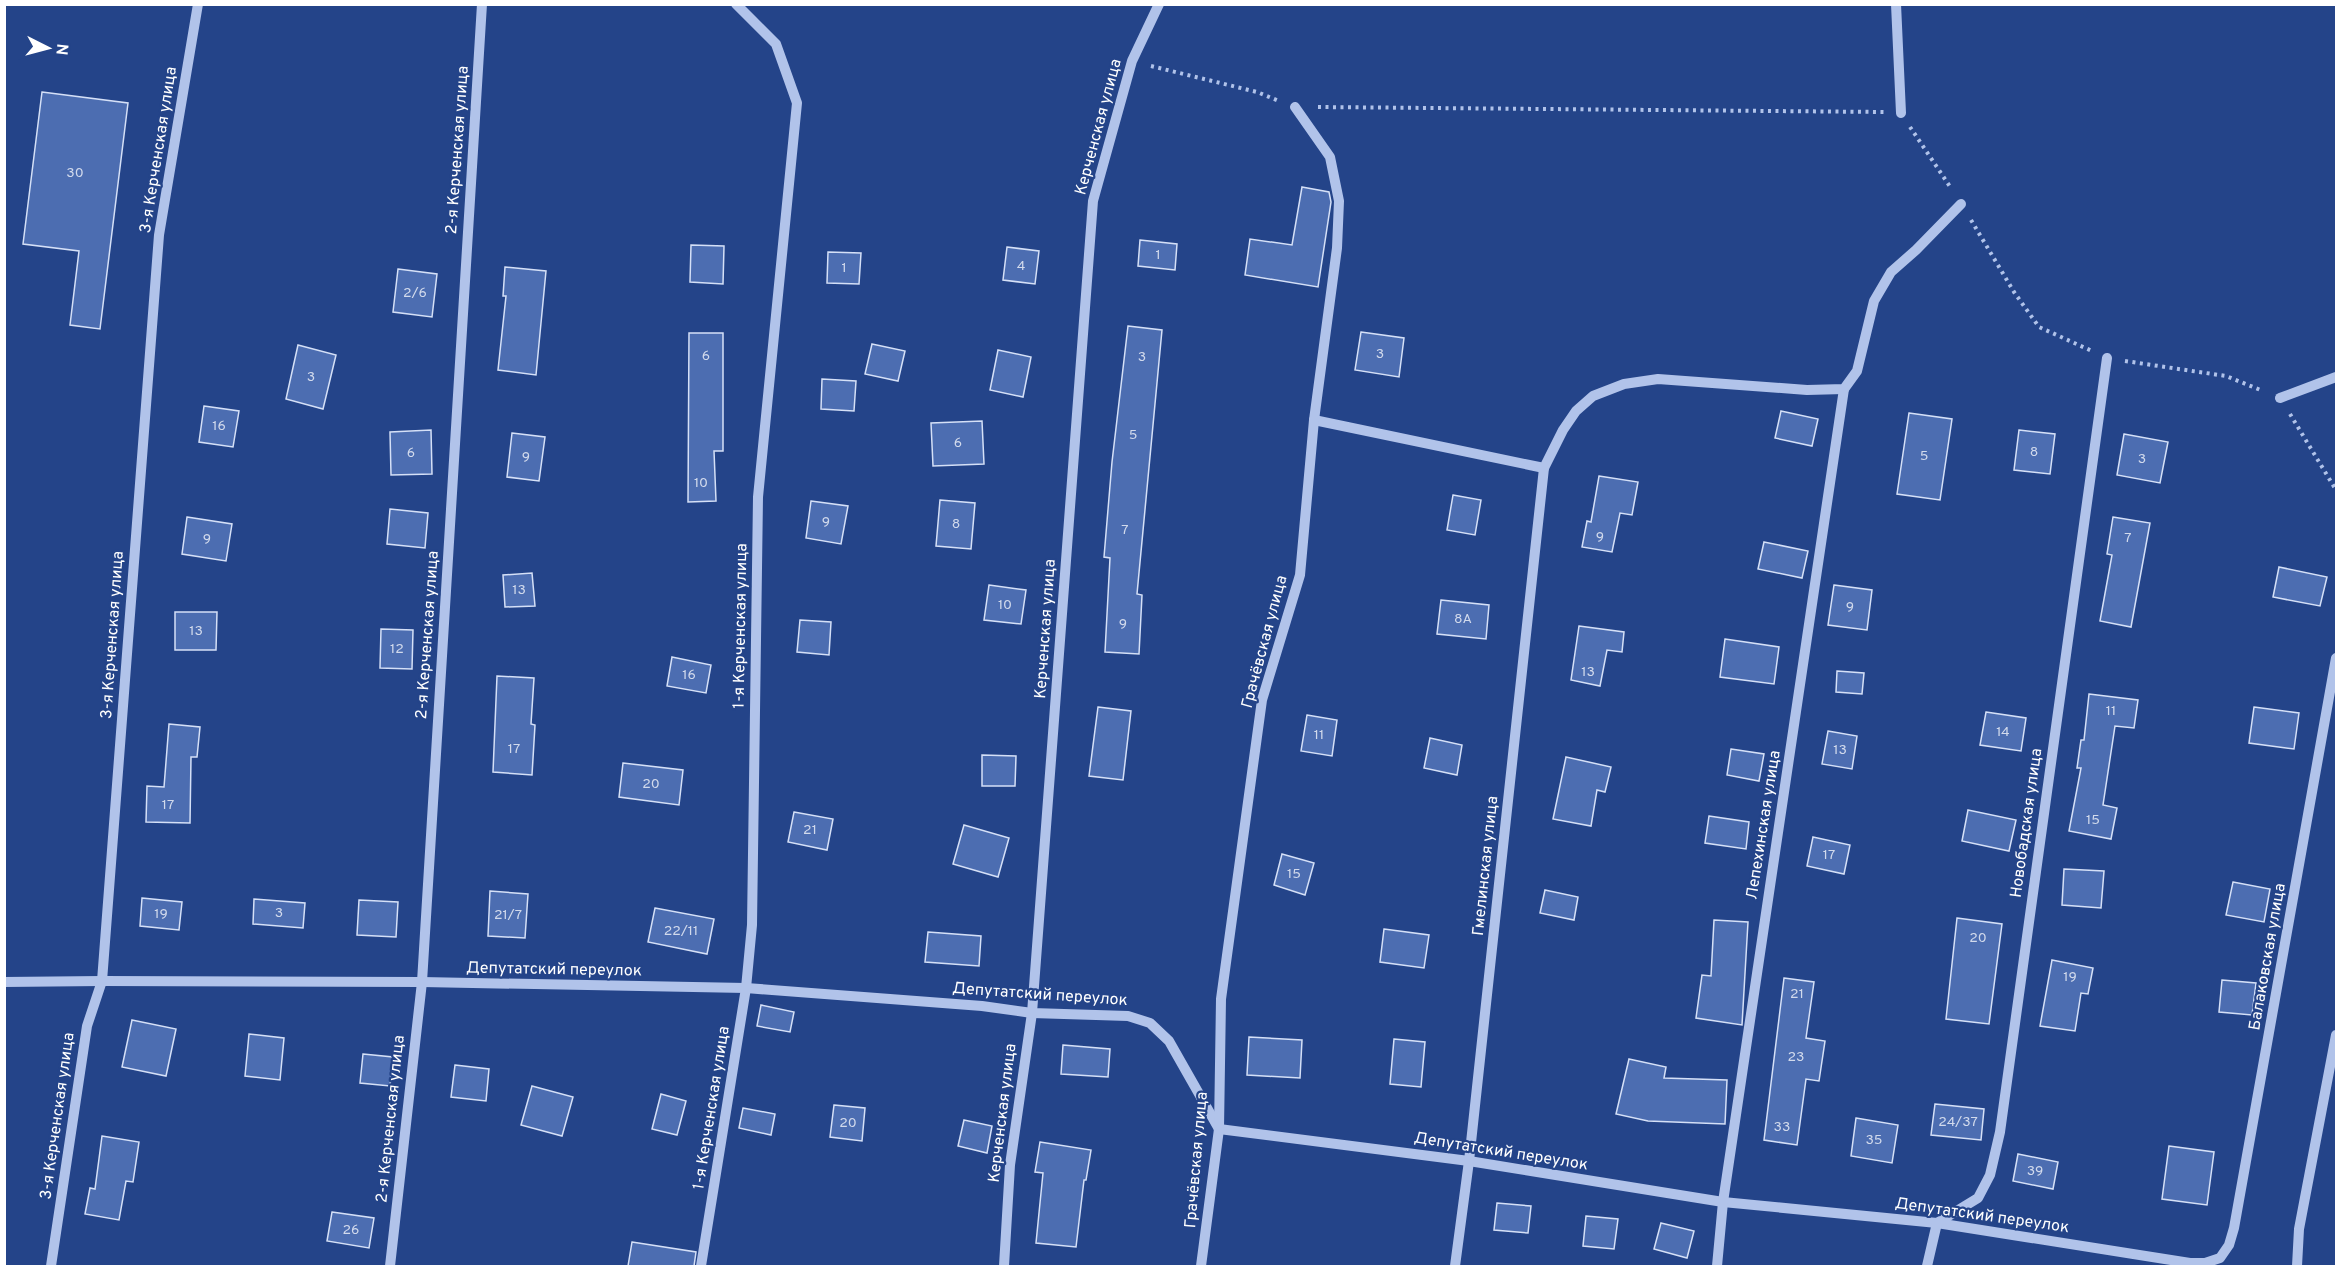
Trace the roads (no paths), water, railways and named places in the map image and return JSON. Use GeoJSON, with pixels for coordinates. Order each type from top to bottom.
{"type":"FeatureCollection","features":[{"type":"Feature","properties":{"kind":"street","name":"3-я Керченская улица"},"geometry":{"type":"LineString","coordinates":[[51,1266],[87,1026],[102,981],[159,235],[198,4]]}},
{"type":"Feature","properties":{"kind":"street","name":"2-я Керченская улица"},"geometry":{"type":"LineString","coordinates":[[390,1266],[422,982],[482,4]]}},
{"type":"Feature","properties":{"kind":"street","name":"1-я Керченская улица"},"geometry":{"type":"LineString","coordinates":[[701,1266],[746,988],[752,925],[758,496],[797,103],[776,44],[736,4]]}},
{"type":"Feature","properties":{"kind":"street","name":"Керченская улица"},"geometry":{"type":"LineString","coordinates":[[1004,1266],[1010,1166],[1032,1012],[1093,201],[1132,61],[1159,4]]}},
{"type":"Feature","properties":{"kind":"street"},"geometry":{"type":"LineString","coordinates":[[1896,4],[1900,112]]}},
{"type":"Feature","properties":{"kind":"street","name":"Грачёвская улица"},"geometry":{"type":"LineString","coordinates":[[1202,1266],[1219,1129],[1221,999],[1262,700],[1300,574],[1314,420],[1337,248],[1339,201],[1330,157],[1295,107]]}},
{"type":"Feature","properties":{"kind":"street"},"geometry":{"type":"LineString","coordinates":[[1314,420],[1544,468],[1563,430],[1576,411],[1593,396],[1624,384],[1658,379],[1807,390],[1844,389],[1857,371],[1874,301],[1891,272],[1961,204]]}},
{"type":"Feature","properties":{"kind":"street","name":"Новобадская улица"},"geometry":{"type":"LineString","coordinates":[[1937,1223],[1978,1198],[1990,1175],[2000,1132],[2107,358]]}},
{"type":"Feature","properties":{"kind":"street"},"geometry":{"type":"LineString","coordinates":[[2280,398],[2337,377]]}},
{"type":"Feature","properties":{"kind":"street","name":"Лепехинская улица"},"geometry":{"type":"LineString","coordinates":[[1717,1266],[1723,1202],[1844,389]]}},
{"type":"Feature","properties":{"kind":"street","name":"Гмелинская улица"},"geometry":{"type":"LineString","coordinates":[[1455,1266],[1469,1161],[1544,468]]}},
{"type":"Feature","properties":{"kind":"street","name":"Балаковская улица"},"geometry":{"type":"LineString","coordinates":[[2220,1258],[2229,1245],[2235,1228],[2337,658]]}},
{"type":"Feature","properties":{"kind":"street","name":"Депутатский переулок"},"geometry":{"type":"LineString","coordinates":[[4,982],[422,982],[746,988],[1032,1012],[1128,1016],[1150,1023],[1169,1041],[1219,1129],[1469,1161],[1723,1202],[1937,1223],[2190,1263],[2205,1263],[2220,1258]]}},
{"type":"Feature","properties":{"kind":"street"},"geometry":{"type":"LineString","coordinates":[[2297,1266],[2300,1229],[2337,1035]]}},
{"type":"Feature","properties":{"kind":"street"},"geometry":{"type":"LineString","coordinates":[[1927,1266],[1937,1223]]}}]}
